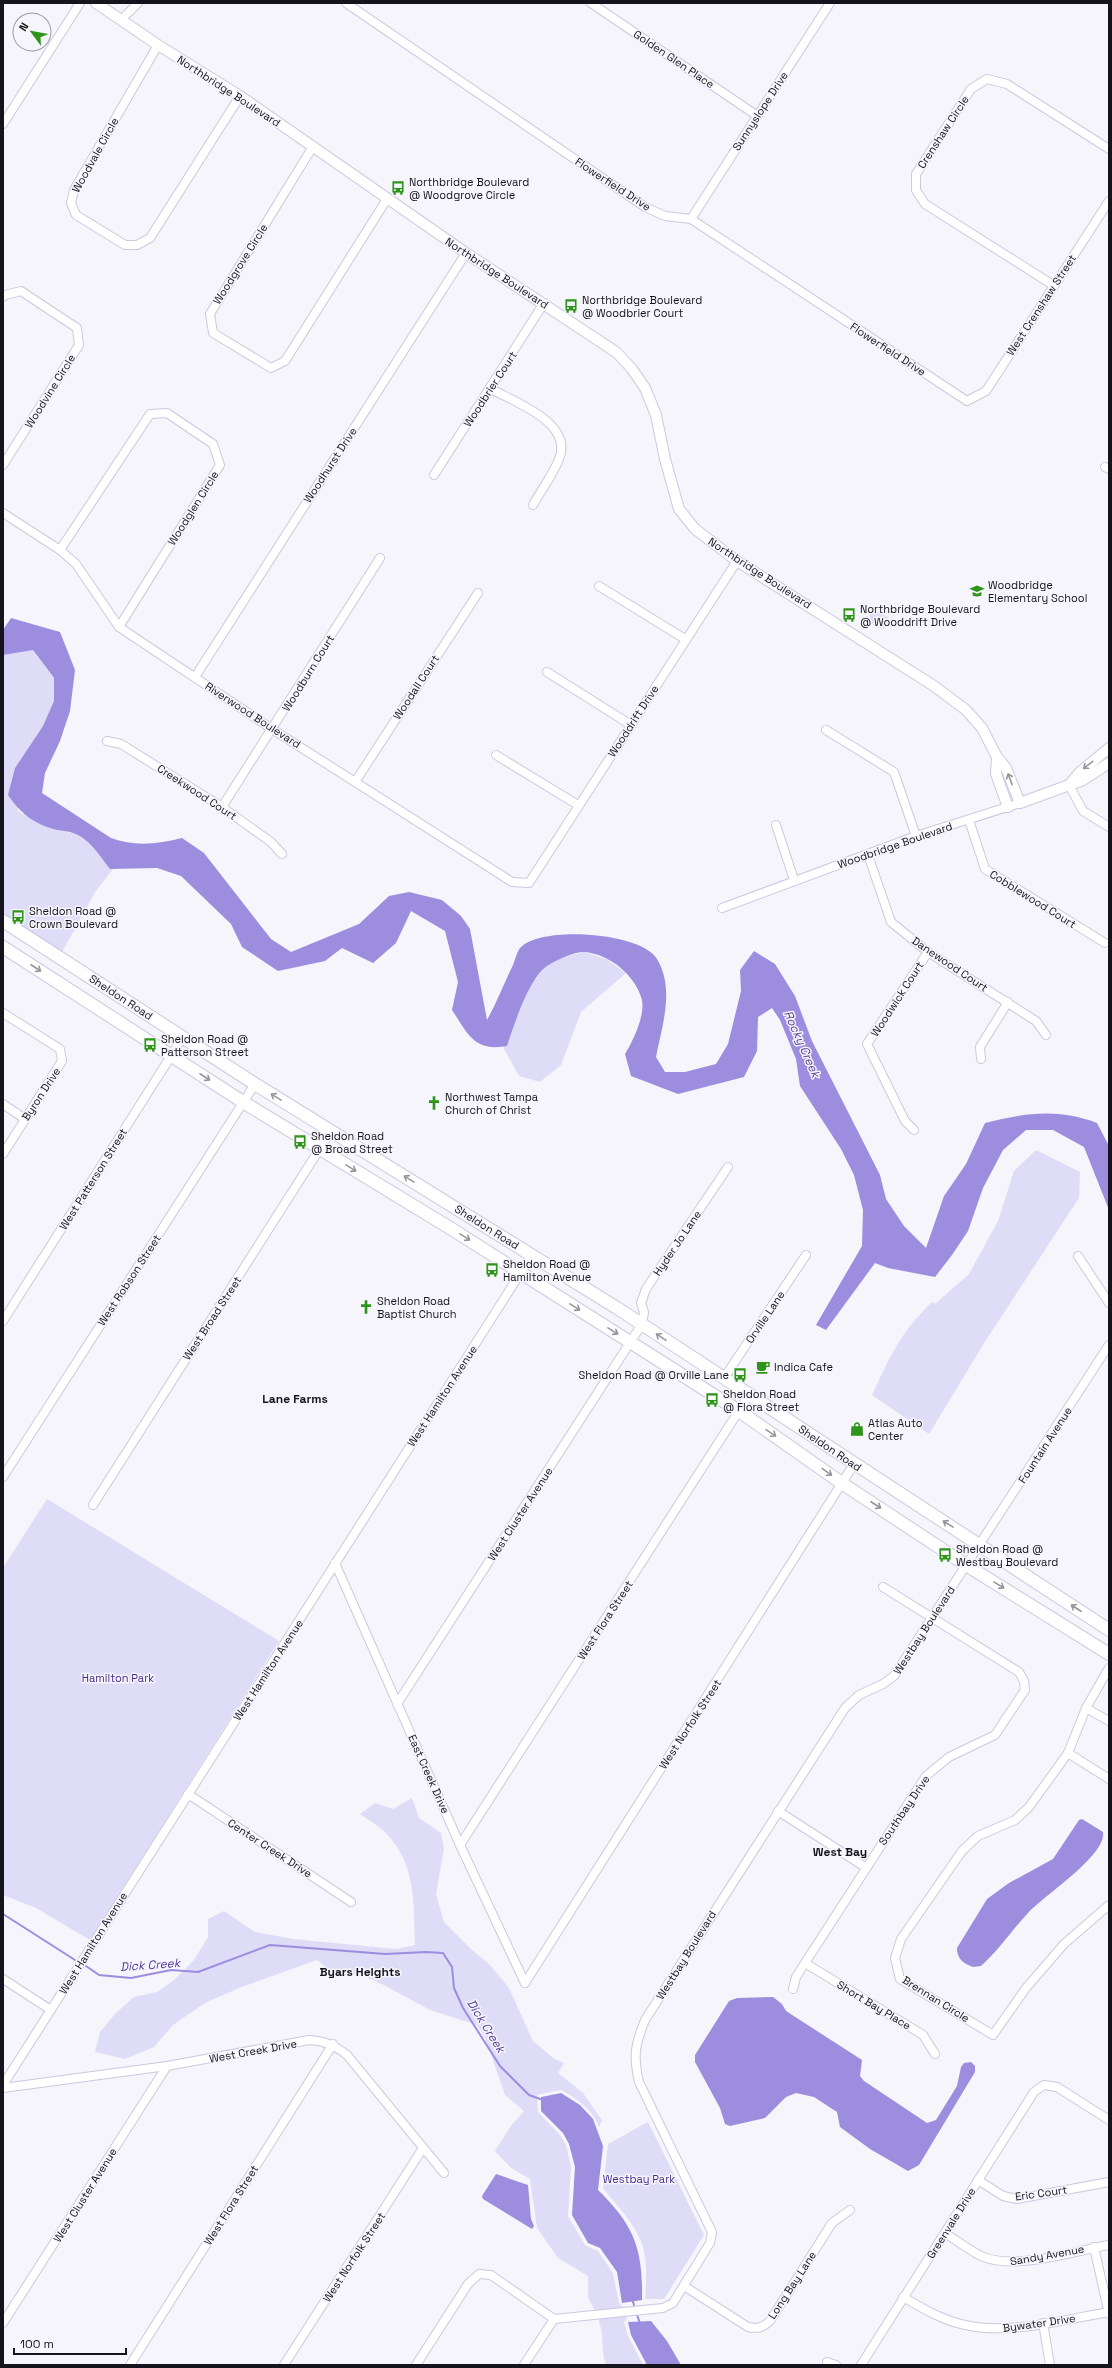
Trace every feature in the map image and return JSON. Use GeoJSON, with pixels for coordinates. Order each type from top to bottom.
{"type":"FeatureCollection","features":[{"type":"Feature","properties":{"kind":"main road","name":"Sheldon Road"},"geometry":{"type":"LineString","coordinates":[[3,921],[255,1084],[532,1254],[642,1324],[1109,1630]]}},
{"type":"Feature","properties":{"kind":"main road","name":"Sheldon Road"},"geometry":{"type":"LineString","coordinates":[[3,947],[243,1102],[521,1272],[739,1411],[843,1484],[1109,1654]]}},
{"type":"Feature","properties":{"kind":"main road"},"geometry":{"type":"LineString","coordinates":[[431,1217],[442,1199]]}},
{"type":"Feature","properties":{"kind":"street"},"geometry":{"type":"LineString","coordinates":[[3,124],[80,3]]}},
{"type":"Feature","properties":{"kind":"street","name":"Northbridge Boulevard"},"geometry":{"type":"LineString","coordinates":[[96,3],[122,19],[158,46],[240,96],[312,148],[466,254],[544,303],[616,352],[632,369],[645,388],[656,415],[665,459],[680,509],[695,529],[737,561],[952,699],[966,710],[982,728],[997,757],[1006,768],[1020,804]]}},
{"type":"Feature","properties":{"kind":"street"},"geometry":{"type":"LineString","coordinates":[[122,19],[138,3]]}},
{"type":"Feature","properties":{"kind":"street","name":"Flowerfield Drive"},"geometry":{"type":"LineString","coordinates":[[346,3],[644,207],[664,216],[691,219],[967,401]]}},
{"type":"Feature","properties":{"kind":"street","name":"Golden Glen Place"},"geometry":{"type":"LineString","coordinates":[[591,3],[756,115]]}},
{"type":"Feature","properties":{"kind":"street","name":"Sunnyslope Drive"},"geometry":{"type":"LineString","coordinates":[[691,219],[756,115],[830,3]]}},
{"type":"Feature","properties":{"kind":"street","name":"Woodvale Circle"},"geometry":{"type":"LineString","coordinates":[[158,46],[74,190],[71,202],[76,215],[125,245],[137,245],[150,238],[240,96]]}},
{"type":"Feature","properties":{"kind":"street","name":"Crenshaw Circle"},"geometry":{"type":"LineString","coordinates":[[1053,285],[925,204],[916,190],[916,174],[971,89],[987,79],[1007,84],[1109,149]]}},
{"type":"Feature","properties":{"kind":"street","name":"Woodgrove Circle"},"geometry":{"type":"LineString","coordinates":[[312,148],[210,314],[213,332],[271,368],[285,361],[388,199]]}},
{"type":"Feature","properties":{"kind":"street","name":"West Crenshaw Street"},"geometry":{"type":"LineString","coordinates":[[967,401],[986,391],[1053,285],[1109,201]]}},
{"type":"Feature","properties":{"kind":"street","name":"Woodhurst Drive"},"geometry":{"type":"LineString","coordinates":[[195,677],[466,254]]}},
{"type":"Feature","properties":{"kind":"street","name":"Woodvine Circle"},"geometry":{"type":"LineString","coordinates":[[3,298],[5,295],[21,291],[77,328],[79,345],[3,465]]}},
{"type":"Feature","properties":{"kind":"street","name":"Woodbrier Court"},"geometry":{"type":"LineString","coordinates":[[434,475],[544,303]]}},
{"type":"Feature","properties":{"kind":"street"},"geometry":{"type":"LineString","coordinates":[[491,388],[543,417],[557,432],[562,445],[560,459],[533,505]]}},
{"type":"Feature","properties":{"kind":"street","name":"Woodglen Circle"},"geometry":{"type":"LineString","coordinates":[[60,550],[150,414],[167,413],[213,444],[220,465],[119,627]]}},
{"type":"Feature","properties":{"kind":"street","name":"Riverwood Boulevard"},"geometry":{"type":"LineString","coordinates":[[3,513],[60,550],[76,564],[119,627],[272,729],[512,882],[529,883]]}},
{"type":"Feature","properties":{"kind":"street","name":"Woodburn Court"},"geometry":{"type":"LineString","coordinates":[[222,807],[380,558]]}},
{"type":"Feature","properties":{"kind":"street","name":"Wooddrift Drive"},"geometry":{"type":"LineString","coordinates":[[529,883],[685,639],[737,561]]}},
{"type":"Feature","properties":{"kind":"street"},"geometry":{"type":"LineString","coordinates":[[599,586],[685,639]]}},
{"type":"Feature","properties":{"kind":"street","name":"Woodall Court"},"geometry":{"type":"LineString","coordinates":[[355,782],[478,593]]}},
{"type":"Feature","properties":{"kind":"street"},"geometry":{"type":"LineString","coordinates":[[547,672],[631,725]]}},
{"type":"Feature","properties":{"kind":"street"},"geometry":{"type":"LineString","coordinates":[[826,730],[894,772],[916,836]]}},
{"type":"Feature","properties":{"kind":"street","name":"Creekwood Court"},"geometry":{"type":"LineString","coordinates":[[107,742],[121,744],[222,807],[271,842],[282,854]]}},
{"type":"Feature","properties":{"kind":"street","name":"Woodbridge Boulevard"},"geometry":{"type":"LineString","coordinates":[[1069,785],[1080,772],[1109,748]]}},
{"type":"Feature","properties":{"kind":"street"},"geometry":{"type":"LineString","coordinates":[[496,754],[578,806]]}},
{"type":"Feature","properties":{"kind":"street","name":"Northbridge Boulevard"},"geometry":{"type":"LineString","coordinates":[[997,757],[996,774],[1008,807]]}},
{"type":"Feature","properties":{"kind":"street","name":"Woodbridge Boulevard"},"geometry":{"type":"LineString","coordinates":[[722,908],[916,836],[1020,804],[1083,780],[1109,763]]}},
{"type":"Feature","properties":{"kind":"street"},"geometry":{"type":"LineString","coordinates":[[1069,785],[1084,811],[1109,828]]}},
{"type":"Feature","properties":{"kind":"street","name":"Cobblewood Court"},"geometry":{"type":"LineString","coordinates":[[969,820],[985,869],[1105,943]]}},
{"type":"Feature","properties":{"kind":"street"},"geometry":{"type":"LineString","coordinates":[[776,825],[794,880]]}},
{"type":"Feature","properties":{"kind":"street","name":"Danewood Court"},"geometry":{"type":"LineString","coordinates":[[868,855],[891,922],[928,952],[1036,1021],[1046,1035]]}},
{"type":"Feature","properties":{"kind":"street","name":"Woodwick Court"},"geometry":{"type":"LineString","coordinates":[[914,1130],[905,1121],[867,1044],[928,952]]}},
{"type":"Feature","properties":{"kind":"street"},"geometry":{"type":"LineString","coordinates":[[981,1059],[980,1047],[1008,1002]]}},
{"type":"Feature","properties":{"kind":"street","name":"Byron Drive"},"geometry":{"type":"LineString","coordinates":[[3,1013],[60,1049],[62,1061],[3,1154]]}},
{"type":"Feature","properties":{"kind":"street","name":"West Patterson Street"},"geometry":{"type":"LineString","coordinates":[[3,1321],[183,1037]]}},
{"type":"Feature","properties":{"kind":"street","name":"West Robson Street"},"geometry":{"type":"LineString","coordinates":[[3,1477],[255,1084]]}},
{"type":"Feature","properties":{"kind":"street"},"geometry":{"type":"LineString","coordinates":[[3,1104],[25,1119]]}},
{"type":"Feature","properties":{"kind":"street","name":"West Broad Street"},"geometry":{"type":"LineString","coordinates":[[93,1505],[321,1149],[331,1131]]}},
{"type":"Feature","properties":{"kind":"street","name":"Hyder Jo Lane"},"geometry":{"type":"LineString","coordinates":[[642,1324],[644,1312],[641,1303],[646,1289],[728,1167]]}},
{"type":"Feature","properties":{"kind":"street","name":"West Hamilton Avenue"},"geometry":{"type":"LineString","coordinates":[[3,2085],[532,1254]]}},
{"type":"Feature","properties":{"kind":"street","name":"Orville Lane"},"geometry":{"type":"LineString","coordinates":[[724,1378],[806,1255]]}},
{"type":"Feature","properties":{"kind":"street"},"geometry":{"type":"LineString","coordinates":[[1078,1256],[1109,1303]]}},
{"type":"Feature","properties":{"kind":"street","name":"West Cluster Avenue"},"geometry":{"type":"LineString","coordinates":[[398,1704],[642,1324]]}},
{"type":"Feature","properties":{"kind":"street","name":"Fountain Avenue"},"geometry":{"type":"LineString","coordinates":[[981,1545],[1109,1345]]}},
{"type":"Feature","properties":{"kind":"street","name":"West Flora Street"},"geometry":{"type":"LineString","coordinates":[[460,1845],[749,1395]]}},
{"type":"Feature","properties":{"kind":"street","name":"West Norfolk Street"},"geometry":{"type":"LineString","coordinates":[[525,1983],[843,1484],[854,1464]]}},
{"type":"Feature","properties":{"kind":"street","name":"Westbay Boulevard"},"geometry":{"type":"LineString","coordinates":[[554,2319],[663,2308],[673,2303],[710,2243],[712,2232],[639,2082],[635,2063],[636,2044],[645,2020],[845,1708],[859,1695],[884,1684],[894,1676],[966,1564],[981,1545]]}},
{"type":"Feature","properties":{"kind":"street","name":"East Creek Drive"},"geometry":{"type":"LineString","coordinates":[[335,1563],[460,1845],[525,1983]]}},
{"type":"Feature","properties":{"kind":"street","name":"Southbay Drive"},"geometry":{"type":"LineString","coordinates":[[793,1989],[796,1977],[865,1867],[926,1776],[949,1757],[995,1735],[1024,1690],[1024,1681],[1019,1672],[883,1587]]}},
{"type":"Feature","properties":{"kind":"street","name":"Brennan Circle"},"geometry":{"type":"LineString","coordinates":[[1109,1668],[1086,1708],[1068,1753],[1029,1807],[1015,1820],[978,1836],[962,1851],[901,1939],[895,1958],[900,1979],[993,2035],[1026,1988],[1064,1944],[1109,1905]]}},
{"type":"Feature","properties":{"kind":"street"},"geometry":{"type":"LineString","coordinates":[[1086,1708],[1109,1721]]}},
{"type":"Feature","properties":{"kind":"street"},"geometry":{"type":"LineString","coordinates":[[1068,1753],[1109,1779]]}},
{"type":"Feature","properties":{"kind":"street","name":"Center Creek Drive"},"geometry":{"type":"LineString","coordinates":[[188,1794],[352,1902]]}},
{"type":"Feature","properties":{"kind":"street"},"geometry":{"type":"LineString","coordinates":[[778,1811],[865,1867]]}},
{"type":"Feature","properties":{"kind":"street","name":"Short Bay Place"},"geometry":{"type":"LineString","coordinates":[[805,1963],[923,2035],[935,2054]]}},
{"type":"Feature","properties":{"kind":"street"},"geometry":{"type":"LineString","coordinates":[[3,1979],[51,2010]]}},
{"type":"Feature","properties":{"kind":"street","name":"West Creek Drive"},"geometry":{"type":"LineString","coordinates":[[3,2088],[167,2066],[309,2040],[321,2040],[333,2044],[347,2055],[444,2173]]}},
{"type":"Feature","properties":{"kind":"street","name":"West Flora Street"},"geometry":{"type":"LineString","coordinates":[[130,2365],[333,2044]]}},
{"type":"Feature","properties":{"kind":"street","name":"West Cluster Avenue"},"geometry":{"type":"LineString","coordinates":[[3,2323],[167,2066]]}},
{"type":"Feature","properties":{"kind":"street","name":"Greenvale Drive"},"geometry":{"type":"LineString","coordinates":[[861,2365],[1034,2092],[1044,2085],[1057,2087],[1109,2120]]}},
{"type":"Feature","properties":{"kind":"street","name":"West Norfolk Street"},"geometry":{"type":"LineString","coordinates":[[284,2365],[423,2148]]}},
{"type":"Feature","properties":{"kind":"street","name":"Eric Court"},"geometry":{"type":"LineString","coordinates":[[978,2180],[1003,2196],[1016,2199],[1109,2182]]}},
{"type":"Feature","properties":{"kind":"street","name":"Long Bay Lane"},"geometry":{"type":"LineString","coordinates":[[684,2286],[748,2327],[755,2329],[763,2327],[770,2321],[832,2223],[850,2210]]}},
{"type":"Feature","properties":{"kind":"street","name":"Sandy Avenue"},"geometry":{"type":"LineString","coordinates":[[944,2233],[982,2256],[1003,2262],[1019,2262],[1109,2244]]}},
{"type":"Feature","properties":{"kind":"street"},"geometry":{"type":"LineString","coordinates":[[1094,2247],[1109,2313]]}},
{"type":"Feature","properties":{"kind":"street"},"geometry":{"type":"LineString","coordinates":[[416,2365],[468,2284],[479,2274],[491,2275],[554,2319],[524,2365]]}},
{"type":"Feature","properties":{"kind":"street","name":"Bywater Drive"},"geometry":{"type":"LineString","coordinates":[[903,2297],[934,2315],[970,2326],[1008,2329],[1109,2313]]}},
{"type":"Feature","properties":{"kind":"street"},"geometry":{"type":"LineString","coordinates":[[1043,2323],[1050,2365]]}},
{"type":"Feature","properties":{"kind":"green space"},"geometry":{"type":"Polygon","coordinates":[[[873,610],[888,617],[885,628],[880,629],[870,622],[870,613],[873,610]]]}},
{"type":"Feature","properties":{"kind":"green space"},"geometry":{"type":"Polygon","coordinates":[[[24,650],[33,650],[54,679],[54,701],[43,726],[15,768],[18,811],[37,822],[57,830],[73,833],[91,843],[110,869],[113,869],[95,892],[61,954],[3,914],[3,655],[24,650]]]}},
{"type":"Feature","properties":{"kind":"green space"},"geometry":{"type":"Polygon","coordinates":[[[584,952],[606,959],[626,973],[581,1012],[561,1065],[540,1082],[519,1076],[503,1047],[507,1046],[522,1004],[533,982],[546,967],[554,961],[584,952]]]}},
{"type":"Feature","properties":{"kind":"green space"},"geometry":{"type":"Polygon","coordinates":[[[1036,1150],[1080,1172],[1079,1198],[986,1340],[929,1434],[872,1395],[897,1345],[912,1324],[932,1302],[935,1304],[969,1274],[998,1221],[1014,1171],[1036,1150]]]}},
{"type":"Feature","properties":{"kind":"green space","name":"Hamilton Park"},"geometry":{"type":"Polygon","coordinates":[[[47,1499],[279,1641],[90,1940],[36,1908],[3,1895],[3,1568],[47,1499]]]}},
{"type":"Feature","properties":{"kind":"green space"},"geometry":{"type":"Polygon","coordinates":[[[412,1798],[419,1818],[441,1833],[444,1849],[436,1894],[444,1922],[470,1948],[490,1965],[509,1988],[533,2041],[553,2058],[564,2063],[558,2073],[583,2093],[602,2120],[599,2127],[584,2105],[561,2090],[537,2095],[538,2112],[560,2135],[566,2145],[571,2167],[568,2216],[585,2245],[598,2251],[613,2273],[619,2303],[624,2308],[595,2311],[588,2297],[588,2276],[558,2258],[537,2228],[530,2179],[511,2168],[495,2151],[511,2126],[524,2111],[505,2095],[485,2037],[477,2025],[430,2010],[380,1983],[361,1975],[332,1972],[317,1960],[239,1988],[205,2003],[173,2025],[154,2047],[125,2059],[95,2052],[100,2032],[116,2013],[134,1997],[157,1992],[173,1981],[194,1960],[208,1937],[208,1919],[224,1911],[255,1932],[293,1939],[396,1949],[415,1945],[413,1899],[408,1871],[403,1858],[385,1832],[360,1814],[375,1803],[393,1809],[412,1798]]]}},
{"type":"Feature","properties":{"kind":"green space","name":"Westbay Park"},"geometry":{"type":"Polygon","coordinates":[[[648,2122],[704,2235],[664,2299],[645,2299],[646,2265],[644,2251],[639,2236],[625,2214],[603,2188],[608,2144],[648,2122]]]}},
{"type":"Feature","properties":{"kind":"green space"},"geometry":{"type":"Polygon","coordinates":[[[626,2316],[627,2319],[624,2322],[628,2336],[643,2365],[606,2365],[598,2319],[626,2316]]]}},
{"type":"Feature","properties":{"kind":"water","name":"Rocky Creek"},"geometry":{"type":"Polygon","coordinates":[[[11,618],[60,632],[75,670],[70,711],[60,741],[45,773],[42,793],[111,838],[120,841],[146,844],[182,838],[204,853],[271,939],[291,952],[359,924],[389,896],[409,892],[442,900],[461,916],[470,929],[487,1020],[520,948],[531,941],[548,936],[568,934],[612,938],[632,943],[648,950],[657,959],[665,983],[666,1008],[656,1057],[665,1072],[685,1072],[716,1064],[728,1044],[741,991],[740,970],[754,951],[775,964],[795,996],[812,1041],[880,1175],[886,1199],[904,1226],[926,1248],[944,1196],[966,1164],[985,1123],[1013,1117],[1041,1114],[1069,1115],[1097,1123],[1109,1146],[1109,1210],[1084,1147],[1053,1130],[1026,1130],[1003,1150],[983,1188],[968,1231],[935,1277],[888,1268],[875,1263],[826,1330],[816,1325],[862,1246],[863,1210],[854,1175],[841,1149],[800,1086],[796,1059],[780,1020],[772,1008],[758,1017],[757,1051],[744,1077],[678,1094],[631,1076],[625,1054],[635,1035],[640,1021],[642,1013],[642,1000],[639,991],[628,975],[612,962],[594,954],[580,952],[570,955],[547,966],[540,972],[528,991],[507,1046],[496,1047],[479,1044],[473,1039],[452,1010],[458,982],[445,931],[411,911],[396,943],[373,963],[342,948],[325,961],[278,971],[242,947],[231,924],[181,876],[157,868],[110,869],[94,848],[84,839],[67,831],[57,830],[41,825],[23,813],[13,802],[8,795],[15,768],[43,726],[54,701],[54,678],[33,650],[3,655],[3,630],[11,618]]]}},
{"type":"Feature","properties":{"kind":"water"},"geometry":{"type":"Polygon","coordinates":[[[1082,1819],[1103,1832],[1102,1841],[1095,1852],[1073,1875],[1028,1913],[981,1966],[973,1967],[966,1964],[959,1958],[957,1948],[987,1899],[1009,1883],[1053,1859],[1079,1820],[1082,1819]]]}},
{"type":"Feature","properties":{"kind":"water"},"geometry":{"type":"Polygon","coordinates":[[[773,1997],[782,2004],[786,2011],[862,2060],[860,2076],[864,2081],[927,2123],[936,2120],[957,2086],[961,2067],[964,2063],[971,2062],[975,2066],[975,2072],[919,2165],[908,2171],[870,2149],[840,2127],[837,2112],[814,2097],[796,2093],[786,2097],[765,2118],[730,2126],[725,2124],[720,2108],[695,2062],[695,2055],[729,2001],[737,1998],[773,1997]]]}},
{"type":"Feature","properties":{"kind":"water"},"geometry":{"type":"Polygon","coordinates":[[[561,2093],[580,2105],[593,2119],[603,2146],[598,2190],[621,2215],[634,2240],[641,2267],[642,2300],[622,2303],[617,2272],[600,2248],[588,2243],[572,2215],[575,2167],[569,2144],[563,2133],[541,2111],[541,2097],[561,2093]]]}},
{"type":"Feature","properties":{"kind":"water"},"geometry":{"type":"Polygon","coordinates":[[[496,2174],[528,2185],[531,2219],[534,2226],[532,2229],[483,2199],[482,2196],[496,2174]]]}},
{"type":"Feature","properties":{"kind":"water"},"geometry":{"type":"Polygon","coordinates":[[[651,2321],[667,2341],[681,2365],[647,2365],[631,2335],[628,2322],[651,2321]]]}},
{"type":"Feature","properties":{"kind":"waterway","name":"Dick Creek"},"geometry":{"type":"LineString","coordinates":[[3,1914],[75,1960]]}},
{"type":"Feature","properties":{"kind":"waterway","name":"Dick Creek"},"geometry":{"type":"LineString","coordinates":[[86,1966],[99,1975],[131,1978],[171,1970],[198,1972],[270,1945],[385,1954],[426,1952],[443,1953],[452,1967],[454,1988],[463,2008],[500,2066],[529,2095],[543,2100]]}},
{"type":"Feature","properties":{"kind":"waterway","name":"Dick Creek"},"geometry":{"type":"LineString","coordinates":[[632,2299],[634,2305]]}},
{"type":"Feature","properties":{"kind":"waterway","name":"Dick Creek"},"geometry":{"type":"LineString","coordinates":[[637,2315],[640,2323]]}},
{"type":"Feature","properties":{"kind":"place","name":"Northbridge Boulevard @ Woodgrove Circle"},"geometry":{"type":"Point","coordinates":[398,188]}},
{"type":"Feature","properties":{"kind":"place","name":"Northbridge Boulevard @ Woodbrier Court"},"geometry":{"type":"Point","coordinates":[571,306]}},
{"type":"Feature","properties":{"kind":"place","name":"Woodbridge Elementary School"},"geometry":{"type":"Point","coordinates":[977,591]}},
{"type":"Feature","properties":{"kind":"place","name":"Northbridge Boulevard @ Wooddrift Drive"},"geometry":{"type":"Point","coordinates":[849,615]}},
{"type":"Feature","properties":{"kind":"place","name":"Sheldon Road @ Crown Boulevard"},"geometry":{"type":"Point","coordinates":[18,917]}},
{"type":"Feature","properties":{"kind":"place","name":"Sheldon Road @ Patterson Street"},"geometry":{"type":"Point","coordinates":[150,1045]}},
{"type":"Feature","properties":{"kind":"place","name":"Northwest Tampa Church of Christ"},"geometry":{"type":"Point","coordinates":[434,1103]}},
{"type":"Feature","properties":{"kind":"place","name":"Sheldon Road @ Broad Street"},"geometry":{"type":"Point","coordinates":[300,1142]}},
{"type":"Feature","properties":{"kind":"place","name":"Sheldon Road @ Hamilton Avenue"},"geometry":{"type":"Point","coordinates":[492,1270]}},
{"type":"Feature","properties":{"kind":"place","name":"Sheldon Road Baptist Church"},"geometry":{"type":"Point","coordinates":[366,1307]}},
{"type":"Feature","properties":{"kind":"place","name":"Indica Cafe"},"geometry":{"type":"Point","coordinates":[763,1367]}},
{"type":"Feature","properties":{"kind":"place","name":"Sheldon Road @ Orville Lane"},"geometry":{"type":"Point","coordinates":[740,1375]}},
{"type":"Feature","properties":{"kind":"place","name":"Sheldon Road @ Flora Street"},"geometry":{"type":"Point","coordinates":[712,1400]}},
{"type":"Feature","properties":{"kind":"place","name":"Atlas Auto Center"},"geometry":{"type":"Point","coordinates":[857,1429]}},
{"type":"Feature","properties":{"kind":"place","name":"Sheldon Road @ Westbay Boulevard"},"geometry":{"type":"Point","coordinates":[945,1555]}},
{"type":"Feature","properties":{"kind":"district","name":"Lane Farms"},"geometry":{"type":"Point","coordinates":[295,1399]}},
{"type":"Feature","properties":{"kind":"district","name":"West Bay"},"geometry":{"type":"Point","coordinates":[840,1852]}},
{"type":"Feature","properties":{"kind":"district","name":"Byars Heights"},"geometry":{"type":"Point","coordinates":[360,1972]}}]}
